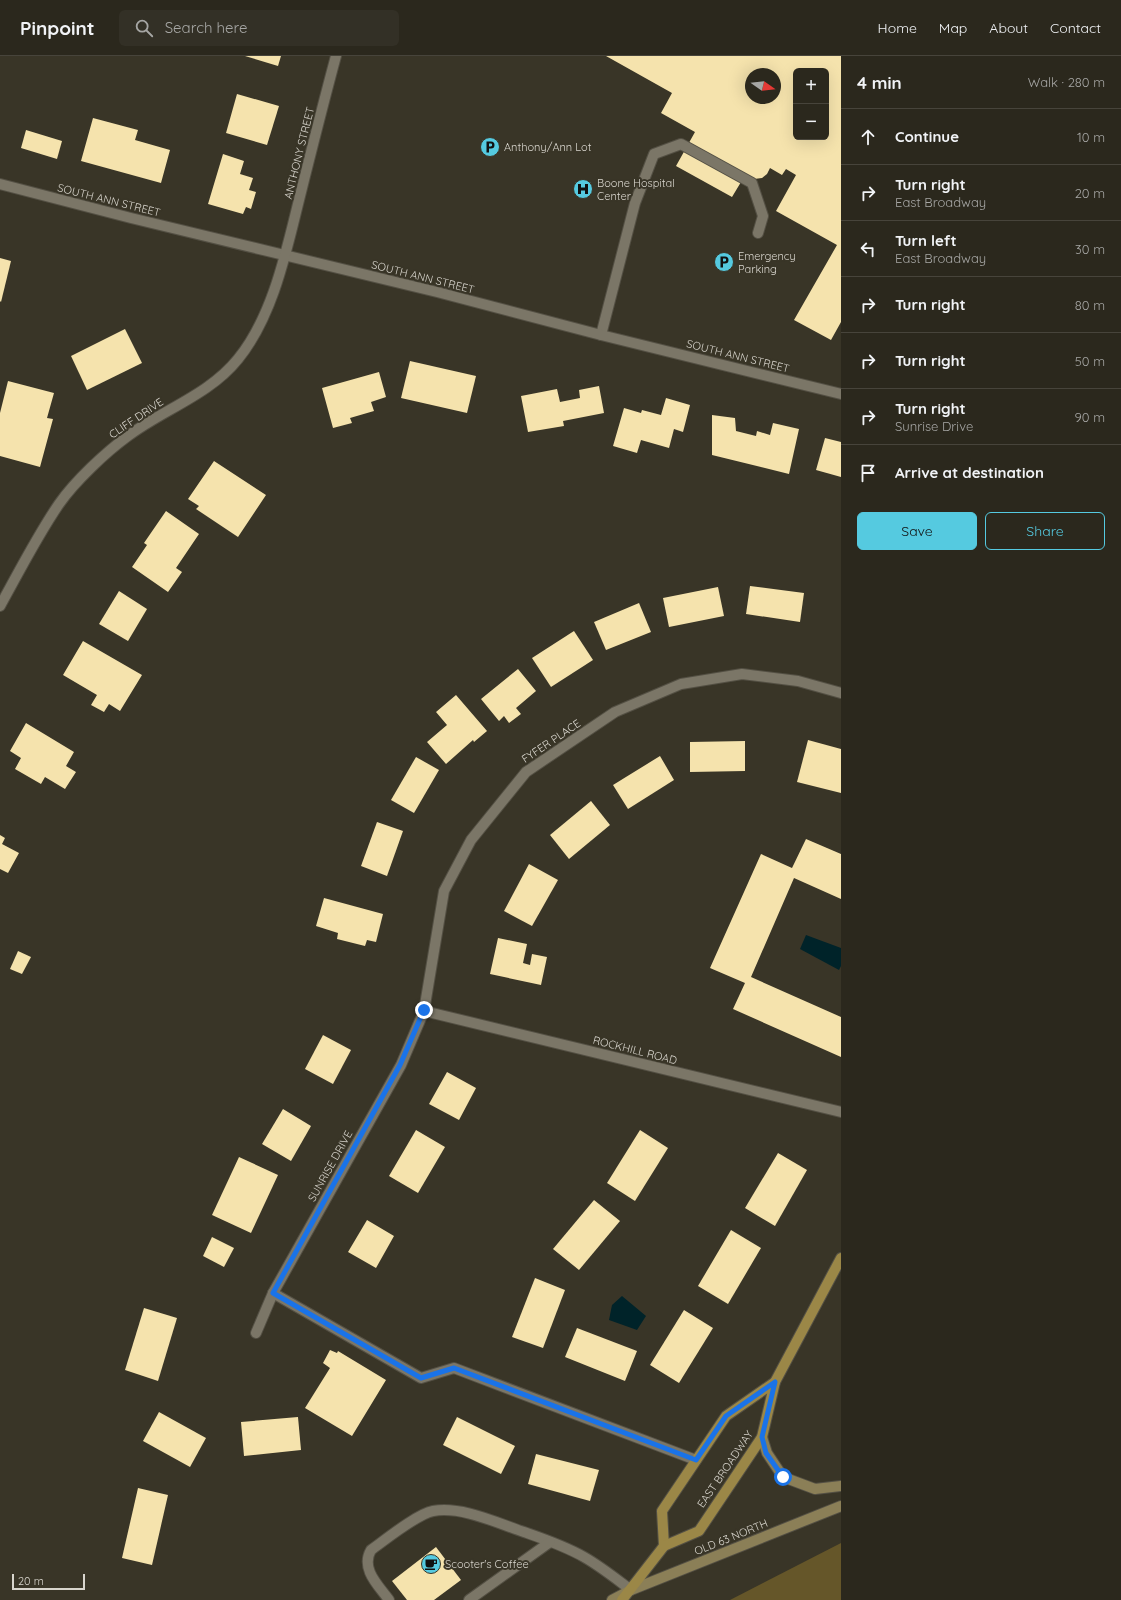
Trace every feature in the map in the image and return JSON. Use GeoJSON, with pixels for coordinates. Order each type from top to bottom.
{"type":"FeatureCollection","features":[{"type":"Feature","properties":{"kind":"main road","name":"EAST BROADWAY"},"geometry":{"type":"LineString","coordinates":[[622,1600],[629,1595],[664,1546],[698,1530],[762,1437],[775,1382],[841,1258]]}},
{"type":"Feature","properties":{"kind":"main road","name":"EAST BROADWAY"},"geometry":{"type":"LineString","coordinates":[[664,1546],[662,1511],[696,1460],[726,1416],[775,1382]]}},
{"type":"Feature","properties":{"kind":"main road"},"geometry":{"type":"LineString","coordinates":[[762,1437],[766,1453],[783,1477],[815,1488],[841,1486]]}},
{"type":"Feature","properties":{"kind":"main road","name":"OLD 63 NORTH"},"geometry":{"type":"LineString","coordinates":[[612,1600],[629,1595],[841,1506]]}},
{"type":"Feature","properties":{"kind":"street","name":"ANTHONY STREET"},"geometry":{"type":"LineString","coordinates":[[285,256],[336,56]]}},
{"type":"Feature","properties":{"kind":"street"},"geometry":{"type":"LineString","coordinates":[[601,335],[635,203],[654,154],[681,144],[752,183],[763,216],[758,232]]}},
{"type":"Feature","properties":{"kind":"street","name":"SOUTH ANN STREET"},"geometry":{"type":"LineString","coordinates":[[0,184],[131,218],[437,292],[601,335],[841,394]]}},
{"type":"Feature","properties":{"kind":"street","name":"CLIFF DRIVE"},"geometry":{"type":"LineString","coordinates":[[0,606],[59,503],[80,479],[127,436],[155,417],[200,393],[219,380],[238,359],[253,338],[272,296],[285,256]]}},
{"type":"Feature","properties":{"kind":"street","name":"FYFER PLACE"},"geometry":{"type":"LineString","coordinates":[[424,1010],[444,891],[471,840],[526,772],[615,712],[680,684],[742,674],[798,682],[841,693]]}},
{"type":"Feature","properties":{"kind":"street","name":"ROCKHILL ROAD"},"geometry":{"type":"LineString","coordinates":[[424,1010],[841,1112]]}},
{"type":"Feature","properties":{"kind":"street","name":"SUNRISE DRIVE"},"geometry":{"type":"LineString","coordinates":[[256,1333],[273,1293],[400,1065],[424,1010]]}},
{"type":"Feature","properties":{"kind":"street"},"geometry":{"type":"LineString","coordinates":[[273,1293],[421,1378],[454,1368],[696,1460]]}},
{"type":"Feature","properties":{"kind":"street"},"geometry":{"type":"LineString","coordinates":[[389,1600],[369,1572],[367,1565],[368,1555],[371,1550],[423,1514],[438,1511],[477,1515],[582,1555],[602,1568],[629,1595]]}},
{"type":"Feature","properties":{"kind":"street"},"geometry":{"type":"LineString","coordinates":[[469,1600],[550,1542]]}},
{"type":"Feature","properties":{"kind":"shaded area"},"geometry":{"type":"Polygon","coordinates":[[[841,1543],[841,1600],[730,1600],[841,1543]]]}},
{"type":"Feature","properties":{"kind":"water"},"geometry":{"type":"Polygon","coordinates":[[[806,935],[841,948],[841,966],[839,970],[800,949],[806,935]]]}},
{"type":"Feature","properties":{"kind":"water"},"geometry":{"type":"Polygon","coordinates":[[[622,1296],[646,1316],[637,1330],[609,1320],[612,1305],[622,1296]]]}},
{"type":"Feature","properties":{"kind":"building"},"geometry":{"type":"Polygon","coordinates":[[[245,56],[281,56],[278,66],[245,56]]]}},
{"type":"Feature","properties":{"kind":"building"},"geometry":{"type":"Polygon","coordinates":[[[606,56],[841,56],[841,322],[831,340],[794,320],[837,245],[776,211],[796,175],[786,169],[782,175],[770,168],[767,174],[762,178],[754,179],[744,177],[732,197],[676,166],[695,132],[661,113],[672,93],[606,56]]]}},
{"type":"Feature","properties":{"kind":"building"},"geometry":{"type":"Polygon","coordinates":[[[237,94],[279,106],[267,145],[226,133],[237,94]]]}},
{"type":"Feature","properties":{"kind":"building"},"geometry":{"type":"Polygon","coordinates":[[[93,118],[138,130],[135,140],[170,150],[161,183],[81,161],[93,118]]]}},
{"type":"Feature","properties":{"kind":"building"},"geometry":{"type":"Polygon","coordinates":[[[26,130],[62,141],[57,159],[21,148],[26,130]]]}},
{"type":"Feature","properties":{"kind":"building"},"geometry":{"type":"Polygon","coordinates":[[[223,154],[244,161],[240,174],[253,178],[249,190],[256,192],[251,209],[246,207],[243,214],[208,204],[223,154]]]}},
{"type":"Feature","properties":{"kind":"building"},"geometry":{"type":"Polygon","coordinates":[[[0,258],[11,261],[1,302],[0,301],[0,258]]]}},
{"type":"Feature","properties":{"kind":"building"},"geometry":{"type":"Polygon","coordinates":[[[125,329],[142,363],[87,390],[71,356],[125,329]]]}},
{"type":"Feature","properties":{"kind":"building"},"geometry":{"type":"Polygon","coordinates":[[[410,361],[476,376],[467,413],[401,398],[410,361]]]}},
{"type":"Feature","properties":{"kind":"building"},"geometry":{"type":"Polygon","coordinates":[[[379,372],[386,397],[371,402],[374,411],[350,418],[352,423],[333,428],[322,388],[379,372]]]}},
{"type":"Feature","properties":{"kind":"building"},"geometry":{"type":"Polygon","coordinates":[[[8,381],[54,393],[47,418],[53,419],[40,467],[0,456],[0,413],[8,381]]]}},
{"type":"Feature","properties":{"kind":"building"},"geometry":{"type":"Polygon","coordinates":[[[599,386],[604,413],[563,421],[564,426],[528,432],[521,396],[557,389],[560,402],[580,398],[579,390],[599,386]]]}},
{"type":"Feature","properties":{"kind":"building"},"geometry":{"type":"Polygon","coordinates":[[[666,398],[690,405],[683,432],[674,429],[669,448],[641,440],[637,453],[613,446],[624,408],[641,413],[642,410],[661,415],[666,398]]]}},
{"type":"Feature","properties":{"kind":"building"},"geometry":{"type":"Polygon","coordinates":[[[712,415],[735,418],[736,431],[756,436],[757,431],[770,435],[773,423],[799,429],[789,474],[712,455],[712,415]]]}},
{"type":"Feature","properties":{"kind":"building"},"geometry":{"type":"Polygon","coordinates":[[[825,438],[841,442],[841,477],[816,470],[825,438]]]}},
{"type":"Feature","properties":{"kind":"building"},"geometry":{"type":"Polygon","coordinates":[[[214,461],[266,495],[238,537],[196,509],[199,506],[188,499],[214,461]]]}},
{"type":"Feature","properties":{"kind":"building"},"geometry":{"type":"Polygon","coordinates":[[[166,511],[199,534],[176,568],[182,572],[168,592],[132,567],[147,545],[144,543],[166,511]]]}},
{"type":"Feature","properties":{"kind":"building"},"geometry":{"type":"Polygon","coordinates":[[[750,586],[804,593],[800,622],[746,614],[750,586]]]}},
{"type":"Feature","properties":{"kind":"building"},"geometry":{"type":"Polygon","coordinates":[[[718,587],[724,616],[669,627],[663,598],[718,587]]]}},
{"type":"Feature","properties":{"kind":"building"},"geometry":{"type":"Polygon","coordinates":[[[119,591],[147,609],[128,641],[99,624],[119,591]]]}},
{"type":"Feature","properties":{"kind":"building"},"geometry":{"type":"Polygon","coordinates":[[[639,603],[651,632],[606,650],[594,622],[639,603]]]}},
{"type":"Feature","properties":{"kind":"building"},"geometry":{"type":"Polygon","coordinates":[[[574,631],[593,660],[551,687],[532,658],[574,631]]]}},
{"type":"Feature","properties":{"kind":"building"},"geometry":{"type":"Polygon","coordinates":[[[83,641],[142,675],[120,711],[109,704],[104,712],[91,705],[97,695],[63,675],[83,641]]]}},
{"type":"Feature","properties":{"kind":"building"},"geometry":{"type":"Polygon","coordinates":[[[518,669],[536,691],[516,708],[521,714],[509,723],[504,716],[499,721],[481,699],[518,669]]]}},
{"type":"Feature","properties":{"kind":"building"},"geometry":{"type":"Polygon","coordinates":[[[456,695],[487,731],[474,742],[473,740],[446,764],[427,742],[447,725],[436,712],[456,695]]]}},
{"type":"Feature","properties":{"kind":"building"},"geometry":{"type":"Polygon","coordinates":[[[26,723],[74,752],[66,766],[76,772],[65,789],[45,777],[41,784],[15,769],[21,758],[10,751],[26,723]]]}},
{"type":"Feature","properties":{"kind":"building"},"geometry":{"type":"Polygon","coordinates":[[[808,740],[841,749],[841,793],[797,782],[808,740]]]}},
{"type":"Feature","properties":{"kind":"building"},"geometry":{"type":"Polygon","coordinates":[[[745,741],[745,771],[690,772],[690,742],[745,741]]]}},
{"type":"Feature","properties":{"kind":"building"},"geometry":{"type":"Polygon","coordinates":[[[660,756],[674,780],[628,809],[613,785],[660,756]]]}},
{"type":"Feature","properties":{"kind":"building"},"geometry":{"type":"Polygon","coordinates":[[[416,757],[439,770],[414,813],[391,800],[416,757]]]}},
{"type":"Feature","properties":{"kind":"building"},"geometry":{"type":"Polygon","coordinates":[[[591,801],[610,825],[569,859],[550,835],[591,801]]]}},
{"type":"Feature","properties":{"kind":"building"},"geometry":{"type":"Polygon","coordinates":[[[377,822],[403,831],[387,876],[361,866],[377,822]]]}},
{"type":"Feature","properties":{"kind":"building"},"geometry":{"type":"Polygon","coordinates":[[[0,835],[5,838],[2,844],[19,853],[8,873],[0,869],[0,835]]]}},
{"type":"Feature","properties":{"kind":"building"},"geometry":{"type":"Polygon","coordinates":[[[806,839],[841,854],[841,899],[794,878],[751,977],[841,1017],[841,1057],[733,1009],[745,983],[710,968],[761,854],[792,868],[806,839]]]}},
{"type":"Feature","properties":{"kind":"building"},"geometry":{"type":"Polygon","coordinates":[[[529,864],[558,880],[532,926],[504,911],[529,864]]]}},
{"type":"Feature","properties":{"kind":"building"},"geometry":{"type":"Polygon","coordinates":[[[324,898],[383,914],[376,942],[367,940],[365,946],[337,939],[338,933],[316,926],[324,898]]]}},
{"type":"Feature","properties":{"kind":"building"},"geometry":{"type":"Polygon","coordinates":[[[498,938],[527,944],[523,963],[530,965],[532,954],[547,957],[541,985],[490,974],[498,938]]]}},
{"type":"Feature","properties":{"kind":"building"},"geometry":{"type":"Polygon","coordinates":[[[18,951],[31,957],[22,974],[10,969],[18,951]]]}},
{"type":"Feature","properties":{"kind":"building"},"geometry":{"type":"Polygon","coordinates":[[[323,1035],[351,1050],[333,1084],[305,1069],[323,1035]]]}},
{"type":"Feature","properties":{"kind":"building"},"geometry":{"type":"Polygon","coordinates":[[[447,1072],[476,1088],[459,1120],[429,1104],[447,1072]]]}},
{"type":"Feature","properties":{"kind":"building"},"geometry":{"type":"Polygon","coordinates":[[[283,1109],[311,1126],[291,1161],[262,1144],[283,1109]]]}},
{"type":"Feature","properties":{"kind":"building"},"geometry":{"type":"Polygon","coordinates":[[[416,1130],[445,1147],[418,1193],[389,1176],[416,1130]]]}},
{"type":"Feature","properties":{"kind":"building"},"geometry":{"type":"Polygon","coordinates":[[[640,1130],[668,1148],[635,1201],[607,1183],[640,1130]]]}},
{"type":"Feature","properties":{"kind":"building"},"geometry":{"type":"Polygon","coordinates":[[[778,1153],[807,1170],[775,1226],[745,1208],[778,1153]]]}},
{"type":"Feature","properties":{"kind":"building"},"geometry":{"type":"Polygon","coordinates":[[[239,1157],[278,1175],[251,1233],[212,1215],[239,1157]]]}},
{"type":"Feature","properties":{"kind":"building"},"geometry":{"type":"Polygon","coordinates":[[[594,1200],[620,1221],[579,1270],[553,1249],[594,1200]]]}},
{"type":"Feature","properties":{"kind":"building"},"geometry":{"type":"Polygon","coordinates":[[[367,1220],[394,1236],[376,1268],[348,1252],[367,1220]]]}},
{"type":"Feature","properties":{"kind":"building"},"geometry":{"type":"Polygon","coordinates":[[[731,1230],[761,1248],[728,1304],[698,1286],[731,1230]]]}},
{"type":"Feature","properties":{"kind":"building"},"geometry":{"type":"Polygon","coordinates":[[[212,1237],[234,1248],[224,1267],[203,1256],[212,1237]]]}},
{"type":"Feature","properties":{"kind":"building"},"geometry":{"type":"Polygon","coordinates":[[[535,1278],[565,1290],[543,1348],[512,1337],[535,1278]]]}},
{"type":"Feature","properties":{"kind":"building"},"geometry":{"type":"Polygon","coordinates":[[[144,1308],[177,1318],[158,1381],[125,1370],[144,1308]]]}},
{"type":"Feature","properties":{"kind":"building"},"geometry":{"type":"Polygon","coordinates":[[[684,1310],[713,1328],[679,1383],[650,1365],[684,1310]]]}},
{"type":"Feature","properties":{"kind":"building"},"geometry":{"type":"Polygon","coordinates":[[[577,1328],[637,1351],[625,1381],[565,1357],[577,1328]]]}},
{"type":"Feature","properties":{"kind":"building"},"geometry":{"type":"Polygon","coordinates":[[[330,1350],[337,1353],[338,1351],[386,1380],[352,1436],[305,1408],[330,1368],[323,1363],[330,1350]]]}},
{"type":"Feature","properties":{"kind":"building"},"geometry":{"type":"Polygon","coordinates":[[[159,1412],[206,1438],[190,1467],[143,1441],[159,1412]]]}},
{"type":"Feature","properties":{"kind":"building"},"geometry":{"type":"Polygon","coordinates":[[[298,1417],[301,1450],[244,1456],[241,1422],[298,1417]]]}},
{"type":"Feature","properties":{"kind":"building"},"geometry":{"type":"Polygon","coordinates":[[[457,1417],[515,1446],[501,1474],[443,1445],[457,1417]]]}},
{"type":"Feature","properties":{"kind":"building"},"geometry":{"type":"Polygon","coordinates":[[[536,1454],[599,1470],[590,1501],[528,1484],[536,1454]]]}},
{"type":"Feature","properties":{"kind":"building"},"geometry":{"type":"Polygon","coordinates":[[[138,1488],[168,1495],[152,1565],[122,1558],[138,1488]]]}},
{"type":"Feature","properties":{"kind":"building","name":"Scooter's Coffee"},"geometry":{"type":"Polygon","coordinates":[[[436,1547],[461,1580],[434,1600],[407,1600],[392,1581],[436,1547]]]}},
{"type":"Feature","properties":{"kind":"place","name":"Anthony/Ann Lot"},"geometry":{"type":"Point","coordinates":[490,147]}},
{"type":"Feature","properties":{"kind":"place","name":"Boone Hospital Center"},"geometry":{"type":"Point","coordinates":[583,189]}},
{"type":"Feature","properties":{"kind":"place","name":"Emergency Parking"},"geometry":{"type":"Point","coordinates":[724,262]}},
{"type":"Feature","properties":{"kind":"place","name":"Scooter's Coffee"},"geometry":{"type":"Point","coordinates":[431,1564]}},
{"type":"Feature","properties":{"kind":"route"},"geometry":{"type":"LineString","coordinates":[[424,1010],[400,1065],[273,1293],[421,1378],[454,1368],[696,1460],[726,1416],[775,1382],[762,1437],[766,1453],[783,1477]]}}]}
